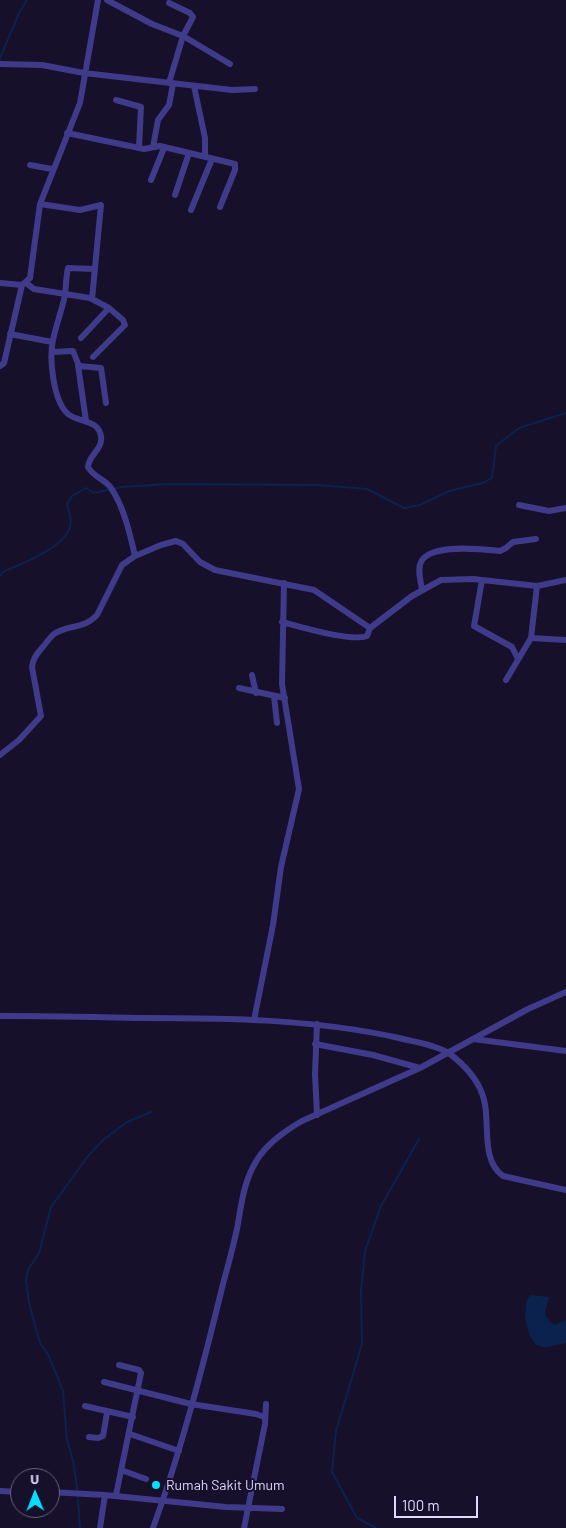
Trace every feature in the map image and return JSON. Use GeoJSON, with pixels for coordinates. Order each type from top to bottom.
{"type":"FeatureCollection","features":[{"type":"Feature","properties":{"kind":"street"},"geometry":{"type":"LineString","coordinates":[[0,366],[4,364],[24,284],[31,276],[40,204],[52,169],[80,103],[98,0]]}},
{"type":"Feature","properties":{"kind":"street"},"geometry":{"type":"LineString","coordinates":[[107,0],[152,24],[183,36],[230,64]]}},
{"type":"Feature","properties":{"kind":"street"},"geometry":{"type":"LineString","coordinates":[[153,147],[158,120],[169,105],[171,83],[183,36],[193,15],[169,3]]}},
{"type":"Feature","properties":{"kind":"street"},"geometry":{"type":"LineString","coordinates":[[0,64],[42,65],[84,73],[232,90],[255,89]]}},
{"type":"Feature","properties":{"kind":"street"},"geometry":{"type":"LineString","coordinates":[[191,210],[209,158],[194,86]]}},
{"type":"Feature","properties":{"kind":"street"},"geometry":{"type":"LineString","coordinates":[[116,100],[141,106],[139,147]]}},
{"type":"Feature","properties":{"kind":"street"},"geometry":{"type":"LineString","coordinates":[[67,133],[139,147],[164,148],[235,166],[220,206]]}},
{"type":"Feature","properties":{"kind":"street"},"geometry":{"type":"LineString","coordinates":[[151,180],[164,148]]}},
{"type":"Feature","properties":{"kind":"street"},"geometry":{"type":"LineString","coordinates":[[174,195],[189,153]]}},
{"type":"Feature","properties":{"kind":"street"},"geometry":{"type":"LineString","coordinates":[[30,165],[52,169]]}},
{"type":"Feature","properties":{"kind":"street"},"geometry":{"type":"LineString","coordinates":[[40,204],[80,210],[101,205],[92,299]]}},
{"type":"Feature","properties":{"kind":"street"},"geometry":{"type":"LineString","coordinates":[[94,269],[68,268],[65,295],[52,342],[54,381],[62,404],[69,414],[95,425],[101,437],[101,445],[89,461],[88,467],[91,473],[111,489],[129,533],[135,556]]}},
{"type":"Feature","properties":{"kind":"street"},"geometry":{"type":"LineString","coordinates":[[0,283],[24,284],[65,295],[92,299],[108,308],[123,320],[125,324],[93,357]]}},
{"type":"Feature","properties":{"kind":"street"},"geometry":{"type":"LineString","coordinates":[[81,338],[108,308]]}},
{"type":"Feature","properties":{"kind":"street"},"geometry":{"type":"LineString","coordinates":[[10,334],[52,342]]}},
{"type":"Feature","properties":{"kind":"street"},"geometry":{"type":"LineString","coordinates":[[52,352],[73,351],[78,366],[86,420]]}},
{"type":"Feature","properties":{"kind":"street"},"geometry":{"type":"LineString","coordinates":[[78,366],[100,368],[106,403]]}},
{"type":"Feature","properties":{"kind":"street"},"geometry":{"type":"LineString","coordinates":[[519,505],[549,511],[566,508]]}},
{"type":"Feature","properties":{"kind":"street"},"geometry":{"type":"LineString","coordinates":[[422,590],[420,563],[432,552],[456,549],[500,551],[513,542],[536,540]]}},
{"type":"Feature","properties":{"kind":"street"},"geometry":{"type":"LineString","coordinates":[[0,755],[19,740],[41,716],[33,670],[35,656],[55,633],[81,626],[92,620],[97,615],[120,567],[135,556],[161,545],[176,541],[183,544],[204,565],[215,570],[314,590],[370,628]]}},
{"type":"Feature","properties":{"kind":"street"},"geometry":{"type":"LineString","coordinates":[[282,622],[342,636],[363,638],[367,636],[370,628],[422,590],[448,579],[482,580],[537,586],[566,580]]}},
{"type":"Feature","properties":{"kind":"street"},"geometry":{"type":"LineString","coordinates":[[482,580],[474,626],[512,647],[518,659]]}},
{"type":"Feature","properties":{"kind":"street"},"geometry":{"type":"LineString","coordinates":[[254,1020],[273,925],[281,867],[299,789],[282,680],[284,583]]}},
{"type":"Feature","properties":{"kind":"street"},"geometry":{"type":"LineString","coordinates":[[506,680],[531,638],[537,586]]}},
{"type":"Feature","properties":{"kind":"street"},"geometry":{"type":"LineString","coordinates":[[531,638],[566,640]]}},
{"type":"Feature","properties":{"kind":"street"},"geometry":{"type":"LineString","coordinates":[[252,675],[256,693]]}},
{"type":"Feature","properties":{"kind":"street"},"geometry":{"type":"LineString","coordinates":[[239,688],[284,698]]}},
{"type":"Feature","properties":{"kind":"street"},"geometry":{"type":"LineString","coordinates":[[274,696],[277,723]]}},
{"type":"Feature","properties":{"kind":"street"},"geometry":{"type":"LineString","coordinates":[[153,1528],[179,1451],[236,1231],[244,1187],[253,1166],[266,1148],[284,1132],[420,1068],[528,1009],[566,992]]}},
{"type":"Feature","properties":{"kind":"street"},"geometry":{"type":"LineString","coordinates":[[0,1016],[254,1020],[317,1024],[378,1034],[448,1052],[468,1070],[481,1091],[486,1110],[490,1157],[496,1170],[503,1176],[566,1190]]}},
{"type":"Feature","properties":{"kind":"street"},"geometry":{"type":"LineString","coordinates":[[317,1024],[317,1115]]}},
{"type":"Feature","properties":{"kind":"street"},"geometry":{"type":"LineString","coordinates":[[472,1039],[566,1051]]}},
{"type":"Feature","properties":{"kind":"street"},"geometry":{"type":"LineString","coordinates":[[316,1044],[373,1055],[420,1068]]}},
{"type":"Feature","properties":{"kind":"street"},"geometry":{"type":"LineString","coordinates":[[116,1495],[130,1434],[141,1371],[120,1365]]}},
{"type":"Feature","properties":{"kind":"street"},"geometry":{"type":"LineString","coordinates":[[104,1382],[191,1404],[256,1414],[264,1417]]}},
{"type":"Feature","properties":{"kind":"street"},"geometry":{"type":"LineString","coordinates":[[244,1528],[266,1404]]}},
{"type":"Feature","properties":{"kind":"street"},"geometry":{"type":"LineString","coordinates":[[85,1406],[133,1417]]}},
{"type":"Feature","properties":{"kind":"street"},"geometry":{"type":"LineString","coordinates":[[89,1436],[102,1438],[107,1412]]}},
{"type":"Feature","properties":{"kind":"street"},"geometry":{"type":"LineString","coordinates":[[130,1434],[179,1451]]}},
{"type":"Feature","properties":{"kind":"street"},"geometry":{"type":"LineString","coordinates":[[121,1470],[146,1479]]}},
{"type":"Feature","properties":{"kind":"street"},"geometry":{"type":"LineString","coordinates":[[60,1492],[116,1495],[249,1508],[282,1509]]}},
{"type":"Feature","properties":{"kind":"street"},"geometry":{"type":"LineString","coordinates":[[100,1528],[105,1495]]}},
{"type":"Feature","properties":{"kind":"water"},"geometry":{"type":"Polygon","coordinates":[[[531,1295],[549,1297],[545,1314],[554,1325],[566,1320],[566,1343],[546,1347],[534,1343],[528,1330],[525,1313],[528,1299],[531,1295]]]}},
{"type":"Feature","properties":{"kind":"waterway"},"geometry":{"type":"LineString","coordinates":[[0,58],[20,11],[27,0]]}},
{"type":"Feature","properties":{"kind":"waterway"},"geometry":{"type":"LineString","coordinates":[[0,576],[3,572],[31,560],[60,542],[70,527],[67,504],[72,496],[86,488],[94,493],[121,487],[168,484],[319,485],[367,489],[404,508],[420,505],[449,491],[483,483],[492,478],[496,446],[519,428],[566,413]]}},
{"type":"Feature","properties":{"kind":"waterway"},"geometry":{"type":"LineString","coordinates":[[80,1528],[77,1487],[73,1460],[67,1440],[63,1391],[49,1356],[40,1343],[29,1303],[26,1280],[28,1270],[39,1253],[51,1207],[88,1156],[103,1140],[127,1122],[151,1112]]}},
{"type":"Feature","properties":{"kind":"waterway"},"geometry":{"type":"LineString","coordinates":[[376,1528],[357,1518],[332,1472],[336,1431],[362,1344],[361,1291],[365,1251],[381,1206],[419,1139]]}},
{"type":"Feature","properties":{"kind":"place","name":"Rumah Sakit Umum"},"geometry":{"type":"Point","coordinates":[156,1485]}}]}
